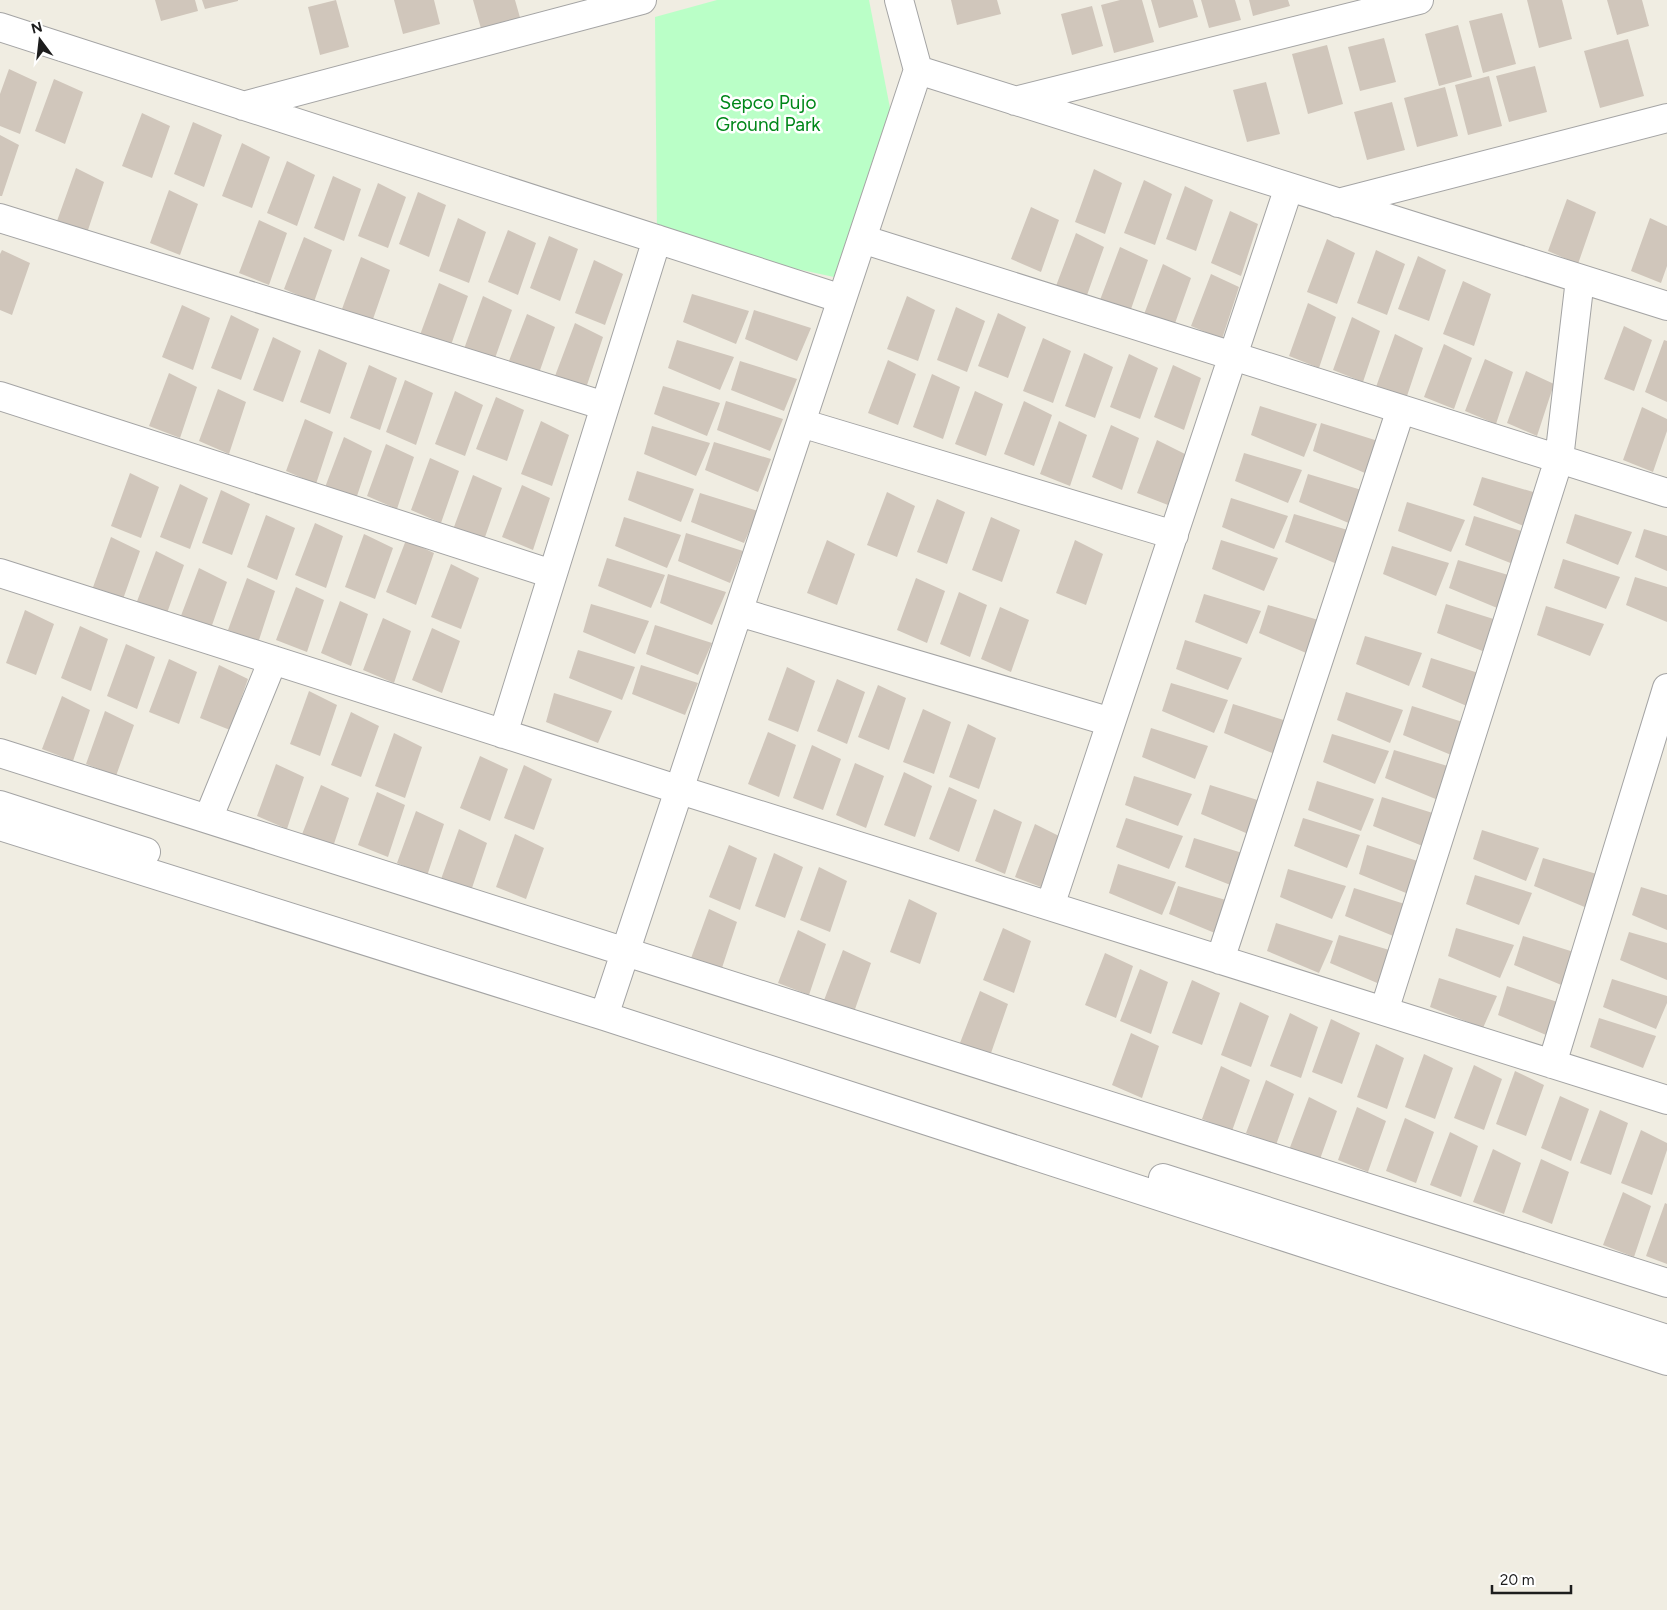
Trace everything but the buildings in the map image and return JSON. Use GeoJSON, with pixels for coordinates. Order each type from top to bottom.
{"type":"FeatureCollection","features":[{"type":"Feature","properties":{"kind":"street"},"geometry":{"type":"LineString","coordinates":[[243,106],[642,0]]}},
{"type":"Feature","properties":{"kind":"street"},"geometry":{"type":"LineString","coordinates":[[607,1008],[918,70],[899,0]]}},
{"type":"Feature","properties":{"kind":"street"},"geometry":{"type":"LineString","coordinates":[[1015,101],[1419,0]]}},
{"type":"Feature","properties":{"kind":"street"},"geometry":{"type":"LineString","coordinates":[[0,27],[842,299]]}},
{"type":"Feature","properties":{"kind":"street"},"geometry":{"type":"LineString","coordinates":[[918,70],[1667,306]]}},
{"type":"Feature","properties":{"kind":"street"},"geometry":{"type":"LineString","coordinates":[[1338,203],[1667,118]]}},
{"type":"Feature","properties":{"kind":"street"},"geometry":{"type":"LineString","coordinates":[[1050,906],[1289,187]]}},
{"type":"Feature","properties":{"kind":"street"},"geometry":{"type":"LineString","coordinates":[[0,218],[605,406]]}},
{"type":"Feature","properties":{"kind":"street"},"geometry":{"type":"LineString","coordinates":[[503,734],[657,239]]}},
{"type":"Feature","properties":{"kind":"street"},"geometry":{"type":"LineString","coordinates":[[862,239],[1667,493]]}},
{"type":"Feature","properties":{"kind":"street"},"geometry":{"type":"LineString","coordinates":[[1384,1011],[1560,459],[1580,279]]}},
{"type":"Feature","properties":{"kind":"street"},"geometry":{"type":"LineString","coordinates":[[0,396],[552,574]]}},
{"type":"Feature","properties":{"kind":"street"},"geometry":{"type":"LineString","coordinates":[[1220,960],[1401,409]]}},
{"type":"Feature","properties":{"kind":"street"},"geometry":{"type":"LineString","coordinates":[[802,423],[1174,535]]}},
{"type":"Feature","properties":{"kind":"street"},"geometry":{"type":"LineString","coordinates":[[0,573],[680,790],[1667,1100]]}},
{"type":"Feature","properties":{"kind":"street"},"geometry":{"type":"LineString","coordinates":[[739,612],[1111,722]]}},
{"type":"Feature","properties":{"kind":"street"},"geometry":{"type":"LineString","coordinates":[[208,819],[273,660]]}},
{"type":"Feature","properties":{"kind":"street"},"geometry":{"type":"LineString","coordinates":[[1552,1064],[1667,688]]}},
{"type":"Feature","properties":{"kind":"street"},"geometry":{"type":"LineString","coordinates":[[0,753],[1667,1283]]}},
{"type":"Feature","properties":{"kind":"street"},"geometry":{"type":"LineString","coordinates":[[0,805],[1667,1362]]}},
{"type":"Feature","properties":{"kind":"street"},"geometry":{"type":"LineString","coordinates":[[0,826],[607,1008],[1667,1339]]}},
{"type":"Feature","properties":{"kind":"green space","name":"Sepco Pujo Ground Park"},"geometry":{"type":"Polygon","coordinates":[[[717,0],[869,0],[890,108],[834,277],[657,239],[655,17],[717,0]]]}}]}
